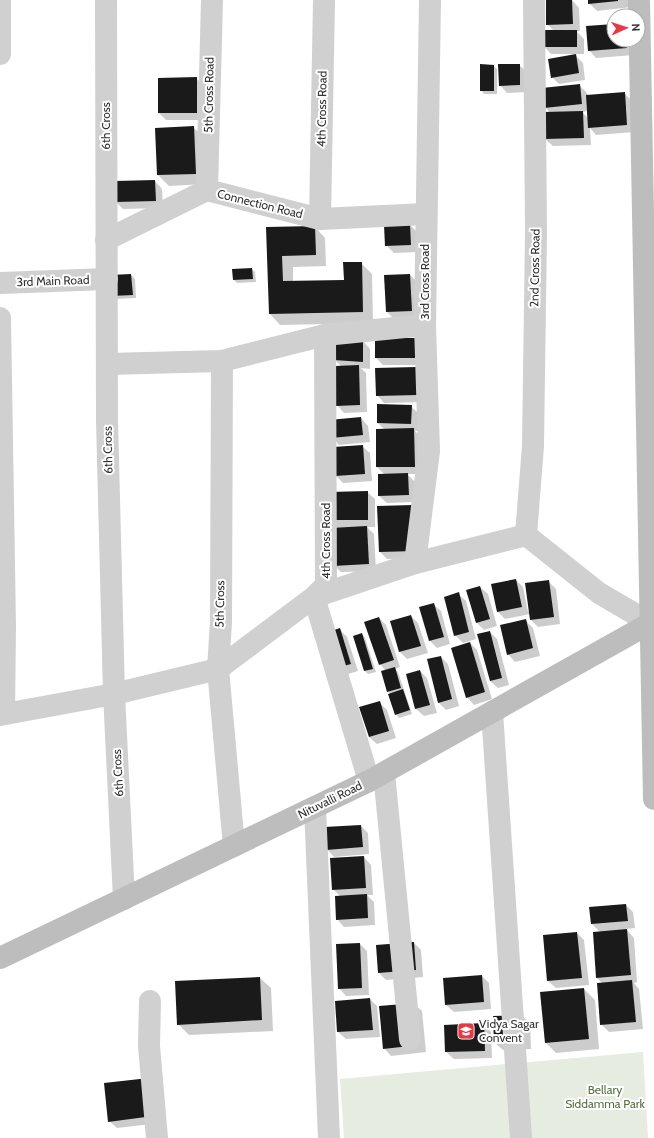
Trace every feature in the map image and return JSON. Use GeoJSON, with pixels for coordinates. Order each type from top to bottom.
{"type":"FeatureCollection","features":[{"type":"Feature","properties":{"kind":"street"},"geometry":{"type":"LineString","coordinates":[[0,0],[0,54]]}},
{"type":"Feature","properties":{"kind":"street","name":"6th Cross"},"geometry":{"type":"LineString","coordinates":[[106,0],[107,364],[114,694],[124,899]]}},
{"type":"Feature","properties":{"kind":"street","name":"5th Cross Road"},"geometry":{"type":"LineString","coordinates":[[207,190],[212,0]]}},
{"type":"Feature","properties":{"kind":"street","name":"4th Cross Road"},"geometry":{"type":"LineString","coordinates":[[320,219],[324,0]]}},
{"type":"Feature","properties":{"kind":"street","name":"3rd Cross Road"},"geometry":{"type":"LineString","coordinates":[[416,563],[429,451],[425,325],[430,0]]}},
{"type":"Feature","properties":{"kind":"street","name":"2nd Cross Road"},"geometry":{"type":"LineString","coordinates":[[526,535],[533,446],[536,232],[534,0]]}},
{"type":"Feature","properties":{"kind":"street"},"geometry":{"type":"LineString","coordinates":[[639,0],[652,622],[654,800]]}},
{"type":"Feature","properties":{"kind":"street","name":"Connection Road"},"geometry":{"type":"LineString","coordinates":[[106,240],[207,190],[320,219],[426,214]]}},
{"type":"Feature","properties":{"kind":"street","name":"3rd Main Road"},"geometry":{"type":"LineString","coordinates":[[0,283],[107,279]]}},
{"type":"Feature","properties":{"kind":"street"},"geometry":{"type":"LineString","coordinates":[[0,318],[5,627],[2,715],[114,694],[218,669],[314,598],[416,563],[526,535],[599,593],[652,622]]}},
{"type":"Feature","properties":{"kind":"street"},"geometry":{"type":"LineString","coordinates":[[107,364],[222,361],[325,335],[425,325]]}},
{"type":"Feature","properties":{"kind":"street","name":"4th Cross Road"},"geometry":{"type":"LineString","coordinates":[[314,598],[326,585],[325,335]]}},
{"type":"Feature","properties":{"kind":"street","name":"5th Cross"},"geometry":{"type":"LineString","coordinates":[[222,361],[220,622],[218,669],[234,846]]}},
{"type":"Feature","properties":{"kind":"street"},"geometry":{"type":"LineString","coordinates":[[314,598],[377,777],[410,1039]]}},
{"type":"Feature","properties":{"kind":"street","name":"Nituvalli Road"},"geometry":{"type":"LineString","coordinates":[[0,958],[377,777],[652,622]]}},
{"type":"Feature","properties":{"kind":"street"},"geometry":{"type":"LineString","coordinates":[[492,712],[521,1138]]}},
{"type":"Feature","properties":{"kind":"street"},"geometry":{"type":"LineString","coordinates":[[315,807],[329,1138]]}},
{"type":"Feature","properties":{"kind":"street"},"geometry":{"type":"LineString","coordinates":[[150,1001],[149,1046],[157,1138]]}},
{"type":"Feature","properties":{"kind":"green space","name":"Bellary Siddamma Park"},"geometry":{"type":"Polygon","coordinates":[[[643,1052],[648,1138],[344,1138],[340,1079],[643,1052]]]}},
{"type":"Feature","properties":{"kind":"building"},"geometry":{"type":"Polygon","coordinates":[[[546,0],[572,0],[573,24],[546,25],[546,0]]]}},
{"type":"Feature","properties":{"kind":"building"},"geometry":{"type":"Polygon","coordinates":[[[588,0],[618,0],[618,1],[588,4],[588,0]]]}},
{"type":"Feature","properties":{"kind":"building"},"geometry":{"type":"Polygon","coordinates":[[[606,25],[606,48],[627,48],[588,51],[586,26],[606,25]]]}},
{"type":"Feature","properties":{"kind":"building"},"geometry":{"type":"Polygon","coordinates":[[[543,30],[577,30],[577,47],[543,47],[543,30]]]}},
{"type":"Feature","properties":{"kind":"building"},"geometry":{"type":"Polygon","coordinates":[[[576,54],[579,73],[551,78],[548,59],[576,54]]]}},
{"type":"Feature","properties":{"kind":"building"},"geometry":{"type":"Polygon","coordinates":[[[480,64],[494,65],[494,91],[480,91],[480,64]]]}},
{"type":"Feature","properties":{"kind":"building"},"geometry":{"type":"Polygon","coordinates":[[[498,64],[520,64],[520,85],[499,86],[498,64]]]}},
{"type":"Feature","properties":{"kind":"building"},"geometry":{"type":"Polygon","coordinates":[[[197,77],[197,113],[158,113],[158,78],[197,77]]]}},
{"type":"Feature","properties":{"kind":"building"},"geometry":{"type":"Polygon","coordinates":[[[580,84],[582,104],[544,108],[542,88],[580,84]]]}},
{"type":"Feature","properties":{"kind":"building"},"geometry":{"type":"Polygon","coordinates":[[[625,92],[627,125],[588,128],[586,95],[625,92]]]}},
{"type":"Feature","properties":{"kind":"building"},"geometry":{"type":"Polygon","coordinates":[[[583,111],[584,138],[544,139],[544,112],[583,111]]]}},
{"type":"Feature","properties":{"kind":"building"},"geometry":{"type":"Polygon","coordinates":[[[194,126],[196,174],[157,175],[155,128],[194,126]]]}},
{"type":"Feature","properties":{"kind":"building"},"geometry":{"type":"Polygon","coordinates":[[[155,180],[156,201],[115,202],[115,181],[155,180]]]}},
{"type":"Feature","properties":{"kind":"building"},"geometry":{"type":"Polygon","coordinates":[[[410,224],[411,245],[385,246],[384,225],[410,224]]]}},
{"type":"Feature","properties":{"kind":"building"},"geometry":{"type":"Polygon","coordinates":[[[315,226],[316,255],[282,256],[283,281],[344,280],[343,262],[362,262],[363,312],[269,314],[266,227],[315,226]]]}},
{"type":"Feature","properties":{"kind":"building"},"geometry":{"type":"Polygon","coordinates":[[[252,268],[253,279],[233,280],[232,269],[252,268]]]}},
{"type":"Feature","properties":{"kind":"building"},"geometry":{"type":"Polygon","coordinates":[[[131,274],[133,295],[111,296],[110,275],[131,274]]]}},
{"type":"Feature","properties":{"kind":"building"},"geometry":{"type":"Polygon","coordinates":[[[410,274],[412,311],[386,312],[384,275],[410,274]]]}},
{"type":"Feature","properties":{"kind":"building"},"geometry":{"type":"Polygon","coordinates":[[[375,338],[415,338],[415,358],[375,358],[375,338]]]}},
{"type":"Feature","properties":{"kind":"building"},"geometry":{"type":"Polygon","coordinates":[[[335,339],[363,340],[363,362],[334,360],[335,339]]]}},
{"type":"Feature","properties":{"kind":"building"},"geometry":{"type":"Polygon","coordinates":[[[359,365],[360,405],[336,406],[335,366],[359,365]]]}},
{"type":"Feature","properties":{"kind":"building"},"geometry":{"type":"Polygon","coordinates":[[[417,367],[417,395],[376,396],[375,368],[417,367]]]}},
{"type":"Feature","properties":{"kind":"building"},"geometry":{"type":"Polygon","coordinates":[[[377,404],[412,405],[411,424],[377,423],[377,404]]]}},
{"type":"Feature","properties":{"kind":"building"},"geometry":{"type":"Polygon","coordinates":[[[361,417],[363,435],[331,438],[329,420],[361,417]]]}},
{"type":"Feature","properties":{"kind":"building"},"geometry":{"type":"Polygon","coordinates":[[[414,428],[415,467],[376,467],[376,429],[414,428]]]}},
{"type":"Feature","properties":{"kind":"building"},"geometry":{"type":"Polygon","coordinates":[[[363,445],[365,474],[335,476],[333,447],[363,445]]]}},
{"type":"Feature","properties":{"kind":"building"},"geometry":{"type":"Polygon","coordinates":[[[408,473],[409,495],[378,496],[378,474],[408,473]]]}},
{"type":"Feature","properties":{"kind":"building"},"geometry":{"type":"Polygon","coordinates":[[[368,491],[368,520],[328,520],[329,492],[368,491]]]}},
{"type":"Feature","properties":{"kind":"building"},"geometry":{"type":"Polygon","coordinates":[[[413,505],[415,551],[379,552],[377,506],[413,505]]]}},
{"type":"Feature","properties":{"kind":"building"},"geometry":{"type":"Polygon","coordinates":[[[367,526],[369,564],[333,566],[331,528],[367,526]]]}},
{"type":"Feature","properties":{"kind":"building"},"geometry":{"type":"Polygon","coordinates":[[[516,579],[522,607],[497,612],[491,584],[516,579]]]}},
{"type":"Feature","properties":{"kind":"building"},"geometry":{"type":"Polygon","coordinates":[[[549,580],[554,617],[530,620],[525,583],[549,580]]]}},
{"type":"Feature","properties":{"kind":"building"},"geometry":{"type":"Polygon","coordinates":[[[480,586],[490,619],[476,623],[466,590],[480,586]]]}},
{"type":"Feature","properties":{"kind":"building"},"geometry":{"type":"Polygon","coordinates":[[[459,592],[469,632],[454,636],[444,597],[459,592]]]}},
{"type":"Feature","properties":{"kind":"building"},"geometry":{"type":"Polygon","coordinates":[[[434,603],[444,637],[429,641],[419,607],[434,603]]]}},
{"type":"Feature","properties":{"kind":"building"},"geometry":{"type":"Polygon","coordinates":[[[411,615],[421,646],[399,652],[390,621],[411,615]]]}},
{"type":"Feature","properties":{"kind":"building"},"geometry":{"type":"Polygon","coordinates":[[[379,617],[394,660],[379,665],[364,622],[379,617]]]}},
{"type":"Feature","properties":{"kind":"building"},"geometry":{"type":"Polygon","coordinates":[[[526,619],[533,648],[507,655],[500,625],[526,619]]]}},
{"type":"Feature","properties":{"kind":"building"},"geometry":{"type":"Polygon","coordinates":[[[340,628],[351,664],[340,667],[328,632],[340,628]]]}},
{"type":"Feature","properties":{"kind":"building"},"geometry":{"type":"Polygon","coordinates":[[[490,631],[502,678],[490,681],[477,634],[490,631]]]}},
{"type":"Feature","properties":{"kind":"building"},"geometry":{"type":"Polygon","coordinates":[[[362,633],[373,669],[364,671],[353,636],[362,633]]]}},
{"type":"Feature","properties":{"kind":"building"},"geometry":{"type":"Polygon","coordinates":[[[470,642],[485,692],[466,698],[451,648],[470,642]]]}},
{"type":"Feature","properties":{"kind":"building"},"geometry":{"type":"Polygon","coordinates":[[[441,656],[452,699],[438,703],[427,659],[441,656]]]}},
{"type":"Feature","properties":{"kind":"building"},"geometry":{"type":"Polygon","coordinates":[[[395,667],[401,688],[387,692],[381,671],[395,667]]]}},
{"type":"Feature","properties":{"kind":"building"},"geometry":{"type":"Polygon","coordinates":[[[420,670],[430,705],[415,709],[406,674],[420,670]]]}},
{"type":"Feature","properties":{"kind":"building"},"geometry":{"type":"Polygon","coordinates":[[[403,689],[410,710],[395,715],[388,694],[403,689]]]}},
{"type":"Feature","properties":{"kind":"building"},"geometry":{"type":"Polygon","coordinates":[[[380,701],[389,731],[369,737],[359,707],[380,701]]]}},
{"type":"Feature","properties":{"kind":"building"},"geometry":{"type":"Polygon","coordinates":[[[361,825],[363,847],[326,850],[324,827],[361,825]]]}},
{"type":"Feature","properties":{"kind":"building"},"geometry":{"type":"Polygon","coordinates":[[[364,856],[366,888],[332,890],[330,858],[364,856]]]}},
{"type":"Feature","properties":{"kind":"building"},"geometry":{"type":"Polygon","coordinates":[[[367,894],[368,918],[336,920],[335,896],[367,894]]]}},
{"type":"Feature","properties":{"kind":"building"},"geometry":{"type":"Polygon","coordinates":[[[626,904],[628,921],[591,924],[589,907],[626,904]]]}},
{"type":"Feature","properties":{"kind":"building"},"geometry":{"type":"Polygon","coordinates":[[[627,929],[631,975],[596,978],[593,932],[627,929]]]}},
{"type":"Feature","properties":{"kind":"building"},"geometry":{"type":"Polygon","coordinates":[[[577,932],[582,978],[547,981],[543,935],[577,932]]]}},
{"type":"Feature","properties":{"kind":"building"},"geometry":{"type":"Polygon","coordinates":[[[414,942],[416,970],[378,973],[376,945],[414,942]]]}},
{"type":"Feature","properties":{"kind":"building"},"geometry":{"type":"Polygon","coordinates":[[[360,943],[362,988],[338,989],[336,944],[360,943]]]}},
{"type":"Feature","properties":{"kind":"building"},"geometry":{"type":"Polygon","coordinates":[[[482,975],[484,1002],[445,1005],[443,978],[482,975]]]}},
{"type":"Feature","properties":{"kind":"building"},"geometry":{"type":"Polygon","coordinates":[[[260,977],[262,1020],[177,1025],[175,981],[260,977]]]}},
{"type":"Feature","properties":{"kind":"building"},"geometry":{"type":"Polygon","coordinates":[[[632,980],[636,1022],[600,1025],[597,983],[632,980]]]}},
{"type":"Feature","properties":{"kind":"building"},"geometry":{"type":"Polygon","coordinates":[[[584,988],[589,1039],[545,1043],[540,992],[584,988]]]}},
{"type":"Feature","properties":{"kind":"building"},"geometry":{"type":"Polygon","coordinates":[[[370,998],[373,1030],[337,1032],[335,1001],[370,998]]]}},
{"type":"Feature","properties":{"kind":"building"},"geometry":{"type":"Polygon","coordinates":[[[415,1003],[419,1045],[383,1049],[379,1006],[415,1003]]]}},
{"type":"Feature","properties":{"kind":"building"},"geometry":{"type":"Polygon","coordinates":[[[523,1015],[524,1042],[494,1043],[493,1016],[523,1015]]]}},
{"type":"Feature","properties":{"kind":"building"},"geometry":{"type":"Polygon","coordinates":[[[484,1023],[485,1051],[445,1052],[444,1025],[484,1023]]]}},
{"type":"Feature","properties":{"kind":"building"},"geometry":{"type":"Polygon","coordinates":[[[149,1078],[153,1116],[108,1122],[104,1083],[149,1078]]]}},
{"type":"Feature","properties":{"kind":"place","name":"Vidya Sagar Convent"},"geometry":{"type":"Point","coordinates":[466,1031]}}]}
